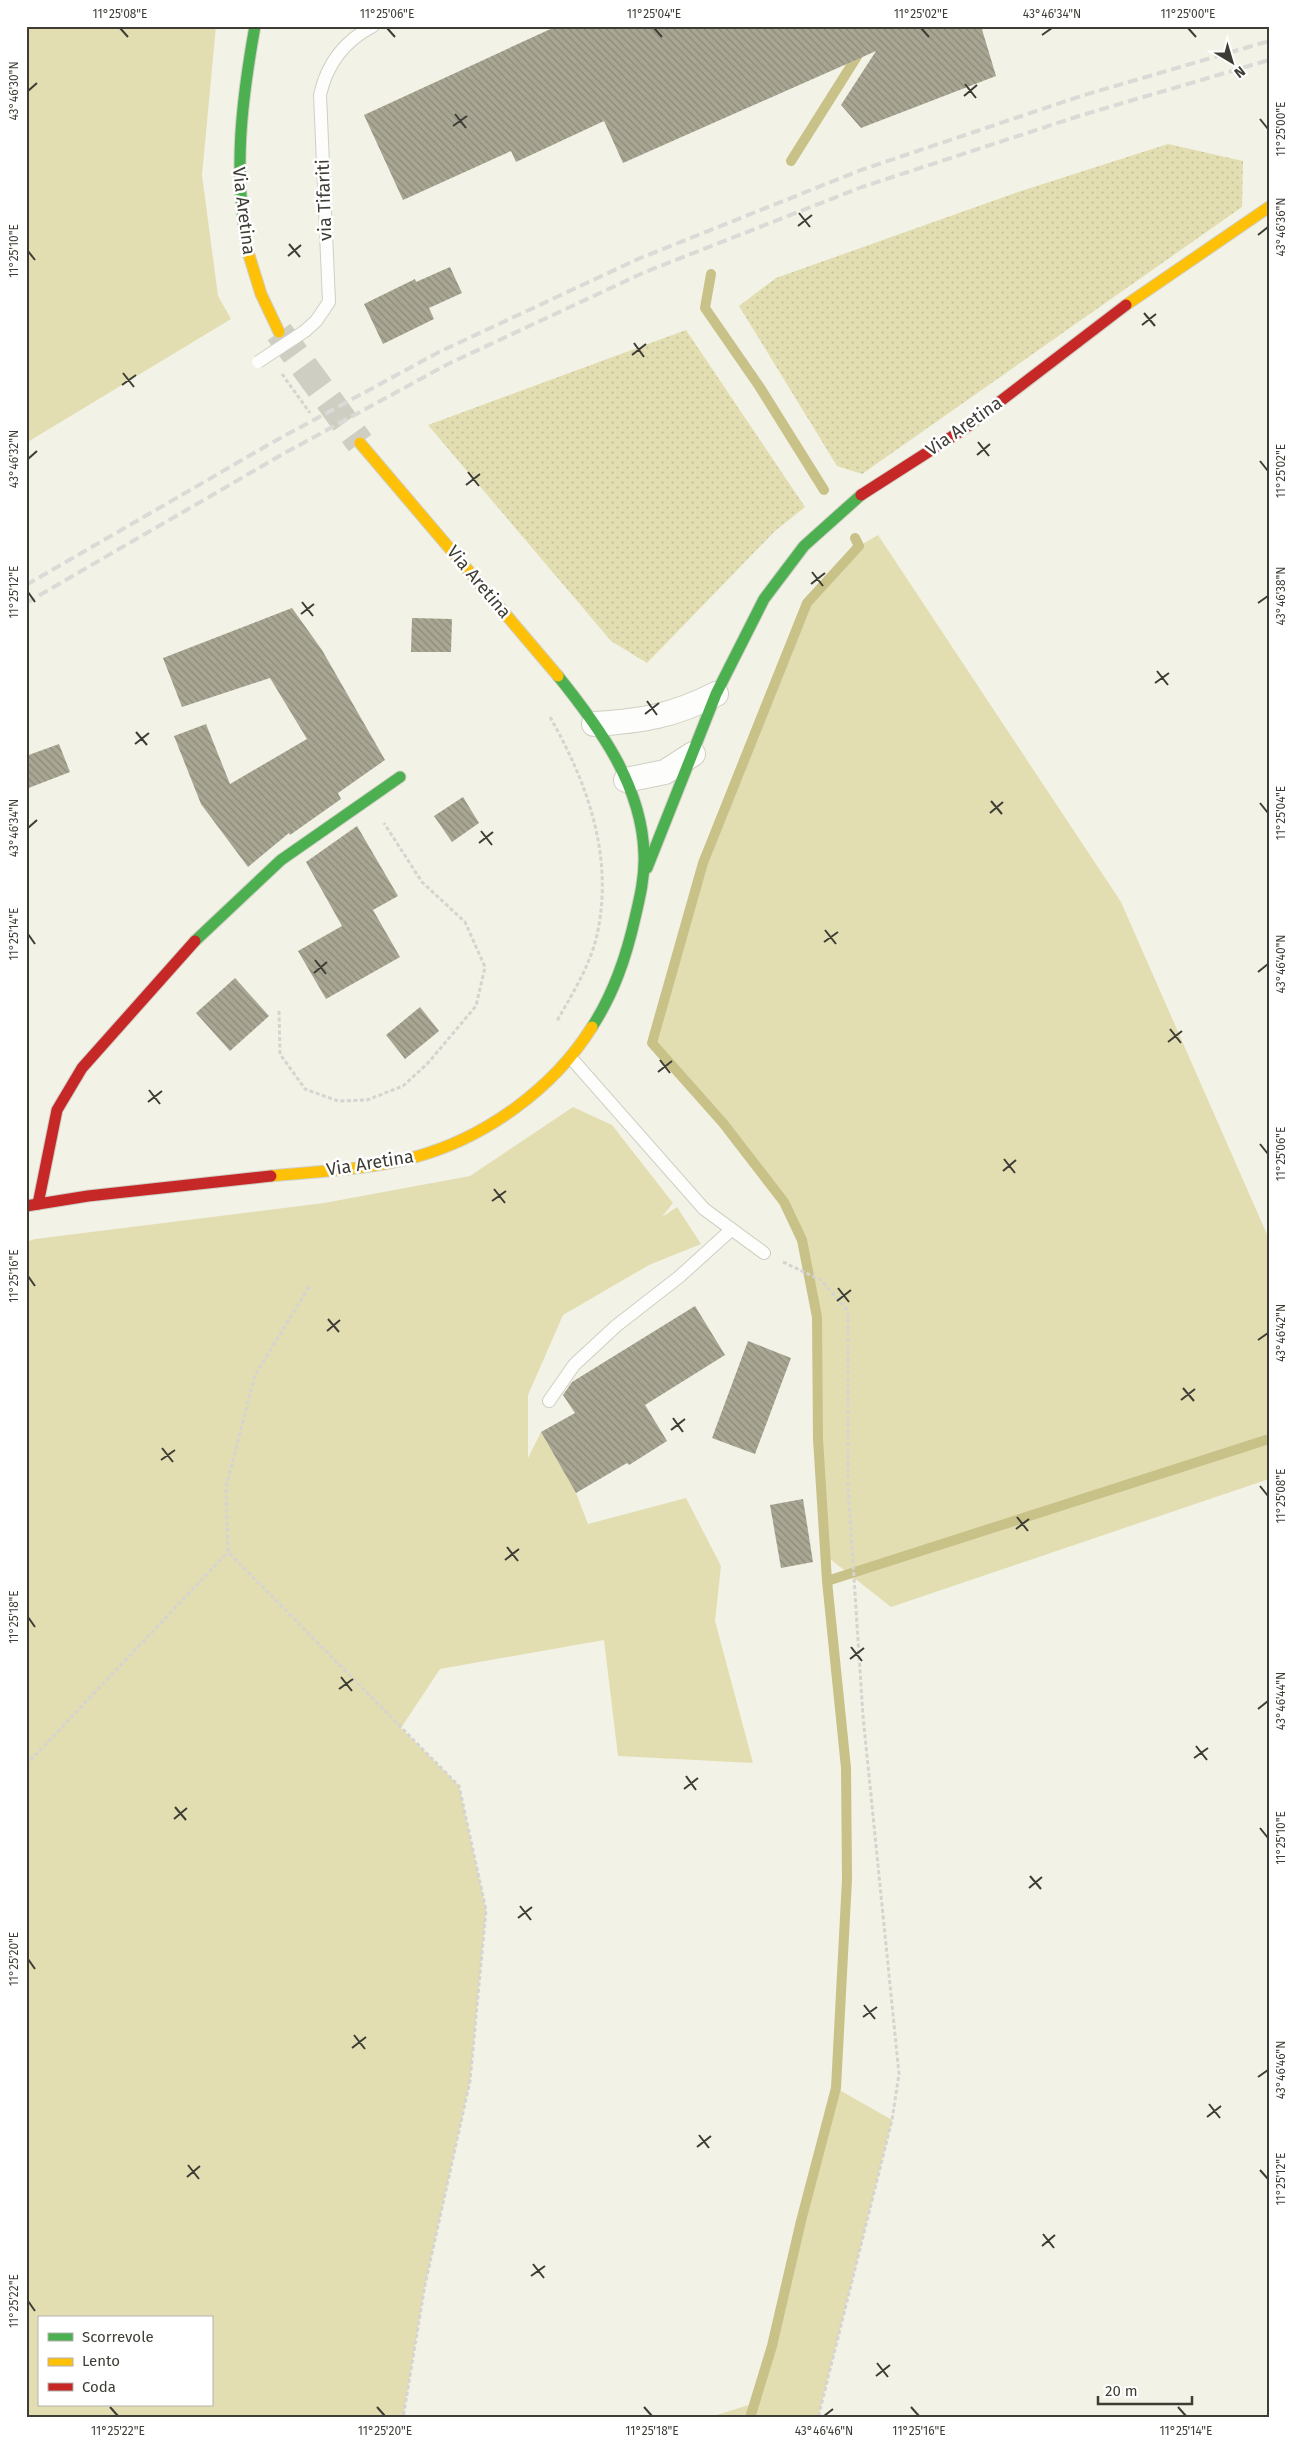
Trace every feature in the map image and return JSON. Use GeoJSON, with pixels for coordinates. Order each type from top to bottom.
{"type":"FeatureCollection","features":[{"type":"Feature","properties":{"kind":"street","name":"Via Aretina"},"geometry":{"type":"LineString","coordinates":[[255,26],[239,133],[238,190],[244,238],[251,265],[264,302],[279,332]]}},
{"type":"Feature","properties":{"kind":"street","name":"Via Aretina"},"geometry":{"type":"LineString","coordinates":[[400,777],[281,860],[206,929],[82,1068],[57,1110],[32,1205],[88,1195],[366,1166],[407,1159],[459,1140],[492,1123],[535,1093],[570,1058],[594,1027],[617,982],[630,942],[642,882],[716,694],[764,599],[804,546],[847,507],[964,428],[1139,295],[1269,207]]}},
{"type":"Feature","properties":{"kind":"street","name":"Via Aretina"},"geometry":{"type":"LineString","coordinates":[[360,443],[482,586],[594,724],[626,780],[642,835],[642,882]]}},
{"type":"Feature","properties":{"kind":"street"},"geometry":{"type":"LineString","coordinates":[[594,724],[629,722],[673,713],[716,694]]}},
{"type":"Feature","properties":{"kind":"street"},"geometry":{"type":"LineString","coordinates":[[626,780],[664,772],[693,754]]}},
{"type":"Feature","properties":{"kind":"lane","name":"via Tifariti"},"geometry":{"type":"LineString","coordinates":[[258,362],[306,330],[316,321],[329,302],[320,95],[325,73],[354,36],[373,26]]}},
{"type":"Feature","properties":{"kind":"lane"},"geometry":{"type":"LineString","coordinates":[[570,1058],[704,1209],[764,1253]]}},
{"type":"Feature","properties":{"kind":"lane"},"geometry":{"type":"LineString","coordinates":[[549,1401],[574,1365],[616,1326],[679,1277],[731,1230]]}},
{"type":"Feature","properties":{"kind":"path"},"geometry":{"type":"LineString","coordinates":[[549,716],[569,750],[583,784],[599,840],[602,873],[596,936],[584,971],[556,1022]]}},
{"type":"Feature","properties":{"kind":"path"},"geometry":{"type":"LineString","coordinates":[[280,1011],[280,1054],[305,1089],[338,1101],[367,1100],[403,1086],[428,1063],[476,1006],[485,967],[465,922],[422,882],[368,799]]}},
{"type":"Feature","properties":{"kind":"path"},"geometry":{"type":"LineString","coordinates":[[764,1253],[821,1280],[848,1312],[848,1486],[862,1716],[898,2074],[892,2120],[818,2418]]}},
{"type":"Feature","properties":{"kind":"path"},"geometry":{"type":"LineString","coordinates":[[309,1287],[255,1375],[226,1488],[228,1552],[458,1786],[486,1910],[470,2082],[425,2285],[403,2418]]}},
{"type":"Feature","properties":{"kind":"path"},"geometry":{"type":"LineString","coordinates":[[26,1765],[228,1552]]}},
{"type":"Feature","properties":{"kind":"shaded area"},"geometry":{"type":"Polygon","coordinates":[[[26,26],[216,26],[202,175],[218,296],[231,319],[26,443],[26,26]]]}},
{"type":"Feature","properties":{"kind":"shaded area"},"geometry":{"type":"Polygon","coordinates":[[[1168,144],[1243,161],[1242,207],[862,474],[837,466],[739,306],[776,278],[1018,192],[1168,144]]]}},
{"type":"Feature","properties":{"kind":"shaded area"},"geometry":{"type":"Polygon","coordinates":[[[686,330],[805,507],[775,531],[647,663],[611,641],[428,425],[686,330]]]}},
{"type":"Feature","properties":{"kind":"shaded area"},"geometry":{"type":"Polygon","coordinates":[[[878,535],[1121,902],[1269,1239],[1269,1479],[891,1607],[825,1555],[818,1439],[817,1317],[802,1240],[784,1202],[723,1123],[652,1043],[703,863],[807,603],[859,546],[878,535]]]}},
{"type":"Feature","properties":{"kind":"shaded area"},"geometry":{"type":"Polygon","coordinates":[[[573,1107],[612,1125],[673,1203],[662,1217],[677,1207],[701,1244],[649,1265],[563,1315],[528,1395],[528,1458],[541,1432],[576,1493],[588,1524],[686,1498],[721,1566],[715,1621],[753,1763],[618,1756],[604,1640],[440,1669],[401,1728],[459,1786],[486,1910],[470,2081],[425,2285],[403,2418],[26,2418],[26,1242],[35,1239],[324,1203],[470,1176],[573,1107]]]}},
{"type":"Feature","properties":{"kind":"shaded area"},"geometry":{"type":"Polygon","coordinates":[[[836,2088],[892,2120],[818,2418],[707,2418],[755,2403],[772,2346],[801,2221],[836,2088]]]}},
{"type":"Feature","properties":{"kind":"building"},"geometry":{"type":"Polygon","coordinates":[[[557,26],[981,26],[996,76],[861,128],[841,105],[876,51],[623,163],[604,121],[516,162],[511,151],[403,200],[364,115],[557,26]]]}},
{"type":"Feature","properties":{"kind":"building"},"geometry":{"type":"Polygon","coordinates":[[[450,267],[462,293],[429,308],[434,319],[383,344],[364,304],[415,279],[416,282],[450,267]]]}},
{"type":"Feature","properties":{"kind":"building"},"geometry":{"type":"Polygon","coordinates":[[[292,608],[322,650],[385,760],[338,793],[341,799],[290,835],[289,833],[248,867],[201,804],[174,736],[206,724],[230,784],[307,739],[270,678],[182,707],[163,658],[292,608]]]}},
{"type":"Feature","properties":{"kind":"building"},"geometry":{"type":"Polygon","coordinates":[[[412,618],[452,619],[451,652],[411,652],[412,618]]]}},
{"type":"Feature","properties":{"kind":"building"},"geometry":{"type":"Polygon","coordinates":[[[59,744],[70,772],[26,789],[26,756],[59,744]]]}},
{"type":"Feature","properties":{"kind":"building"},"geometry":{"type":"Polygon","coordinates":[[[463,797],[479,823],[452,842],[434,816],[463,797]]]}},
{"type":"Feature","properties":{"kind":"building"},"geometry":{"type":"Polygon","coordinates":[[[357,826],[398,896],[373,910],[400,957],[326,999],[298,951],[342,926],[306,862],[357,826]]]}},
{"type":"Feature","properties":{"kind":"building"},"geometry":{"type":"Polygon","coordinates":[[[235,978],[269,1016],[230,1051],[196,1013],[235,978]]]}},
{"type":"Feature","properties":{"kind":"building"},"geometry":{"type":"Polygon","coordinates":[[[420,1007],[439,1031],[405,1059],[386,1035],[420,1007]]]}},
{"type":"Feature","properties":{"kind":"building"},"geometry":{"type":"Polygon","coordinates":[[[695,1306],[725,1355],[645,1405],[667,1441],[629,1465],[627,1463],[576,1493],[541,1432],[575,1413],[563,1395],[572,1382],[695,1306]]]}},
{"type":"Feature","properties":{"kind":"building"},"geometry":{"type":"Polygon","coordinates":[[[748,1341],[791,1358],[755,1454],[712,1438],[748,1341]]]}},
{"type":"Feature","properties":{"kind":"building"},"geometry":{"type":"Polygon","coordinates":[[[803,1499],[813,1562],[781,1568],[770,1505],[803,1499]]]}},
{"type":"Feature","properties":{"kind":"waterway"},"geometry":{"type":"LineString","coordinates":[[791,161],[861,50]]}},
{"type":"Feature","properties":{"kind":"waterway"},"geometry":{"type":"LineString","coordinates":[[711,274],[705,308],[759,386],[824,490]]}},
{"type":"Feature","properties":{"kind":"waterway"},"geometry":{"type":"LineString","coordinates":[[750,2418],[772,2346],[801,2221],[836,2088],[847,1879],[846,1768],[827,1581],[818,1439],[817,1317],[802,1240],[784,1202],[723,1123],[652,1043],[703,863],[807,603],[859,546],[855,538]]}},
{"type":"Feature","properties":{"kind":"waterway"},"geometry":{"type":"LineString","coordinates":[[827,1581],[1269,1439]]}},
{"type":"Feature","properties":{"kind":"tunnel"},"geometry":{"type":"LineString","coordinates":[[279,332],[360,443]]}},
{"type":"Feature","properties":{"kind":"railway"},"geometry":{"type":"LineString","coordinates":[[26,585],[275,441],[439,352],[638,259],[861,170],[1081,96],[1269,41]]}},
{"type":"Feature","properties":{"kind":"railway"},"geometry":{"type":"LineString","coordinates":[[26,603],[283,454],[448,364],[645,272],[862,187],[1079,116],[1269,60]]}},
{"type":"Feature","properties":{"kind":"traffic: fast"},"geometry":{"type":"LineString","coordinates":[[248,252],[243,223],[240,167],[243,111],[255,26]]}},
{"type":"Feature","properties":{"kind":"traffic: fast"},"geometry":{"type":"LineString","coordinates":[[647,868],[716,694],[764,599],[804,546],[861,495]]}},
{"type":"Feature","properties":{"kind":"traffic: fast"},"geometry":{"type":"LineString","coordinates":[[558,676],[603,737],[616,758],[635,804],[644,854],[642,886],[628,947],[613,988],[592,1027]]}},
{"type":"Feature","properties":{"kind":"traffic: fast"},"geometry":{"type":"LineString","coordinates":[[195,941],[281,860],[400,777]]}},
{"type":"Feature","properties":{"kind":"traffic: slow"},"geometry":{"type":"LineString","coordinates":[[1126,305],[1269,207]]}},
{"type":"Feature","properties":{"kind":"traffic: slow"},"geometry":{"type":"LineString","coordinates":[[248,252],[261,294],[279,332]]}},
{"type":"Feature","properties":{"kind":"traffic: slow"},"geometry":{"type":"LineString","coordinates":[[360,443],[558,676]]}},
{"type":"Feature","properties":{"kind":"traffic: slow"},"geometry":{"type":"LineString","coordinates":[[271,1176],[379,1165],[441,1149],[467,1137],[515,1108],[537,1090],[558,1071],[592,1027]]}},
{"type":"Feature","properties":{"kind":"traffic: jam"},"geometry":{"type":"LineString","coordinates":[[861,495],[964,429],[1126,305]]}},
{"type":"Feature","properties":{"kind":"traffic: jam"},"geometry":{"type":"LineString","coordinates":[[38,1204],[57,1110],[82,1068],[195,941]]}},
{"type":"Feature","properties":{"kind":"traffic: jam"},"geometry":{"type":"LineString","coordinates":[[26,1206],[88,1196],[271,1176]]}}]}
